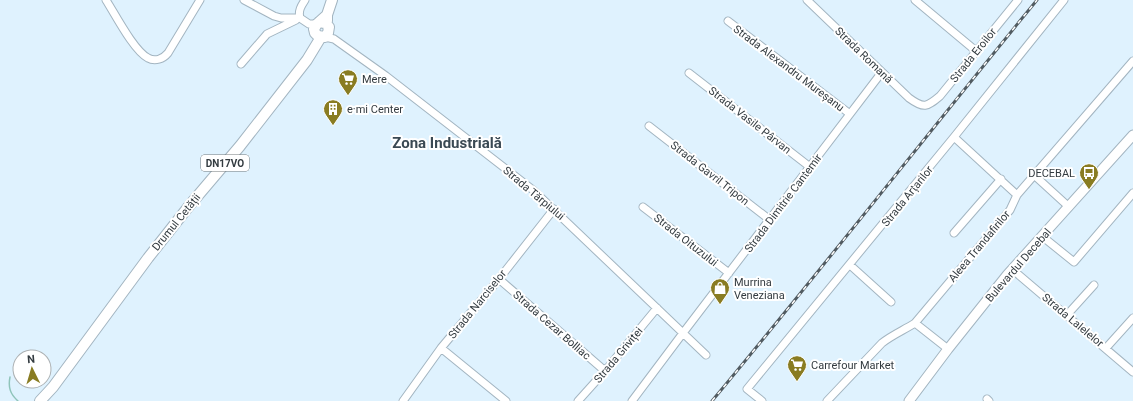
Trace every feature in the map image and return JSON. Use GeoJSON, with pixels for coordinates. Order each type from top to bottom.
{"type":"FeatureCollection","features":[{"type":"Feature","properties":{"kind":"highway","name":"Drumul Cetății"},"geometry":{"type":"LineString","coordinates":[[40,401],[53,387],[148,258],[189,206],[240,146],[302,66],[332,0]]}},
{"type":"Feature","properties":{"kind":"main road","name":"Bulevardul Decebal"},"geometry":{"type":"LineString","coordinates":[[909,401],[1013,270],[1131,141]]}},
{"type":"Feature","properties":{"kind":"street"},"geometry":{"type":"LineString","coordinates":[[106,0],[134,45],[149,59],[156,60],[163,58],[168,53],[200,0]]}},
{"type":"Feature","properties":{"kind":"street"},"geometry":{"type":"LineString","coordinates":[[244,0],[274,16],[318,28]]}},
{"type":"Feature","properties":{"kind":"street"},"geometry":{"type":"LineString","coordinates":[[305,0],[298,13],[318,28]]}},
{"type":"Feature","properties":{"kind":"street","name":"Strada Romană"},"geometry":{"type":"LineString","coordinates":[[807,0],[909,98],[918,105],[924,106]]}},
{"type":"Feature","properties":{"kind":"street"},"geometry":{"type":"LineString","coordinates":[[915,0],[976,51]]}},
{"type":"Feature","properties":{"kind":"street","name":"Strada Eroilor"},"geometry":{"type":"LineString","coordinates":[[924,106],[930,104],[940,96],[1018,0]]}},
{"type":"Feature","properties":{"kind":"street","name":"Strada Arțarilor"},"geometry":{"type":"LineString","coordinates":[[762,401],[747,390],[1064,0]]}},
{"type":"Feature","properties":{"kind":"street","name":"Strada Alexandru Mureșanu"},"geometry":{"type":"LineString","coordinates":[[728,21],[850,114]]}},
{"type":"Feature","properties":{"kind":"street"},"geometry":{"type":"LineString","coordinates":[[241,64],[267,34],[318,28]]}},
{"type":"Feature","properties":{"kind":"street","name":"Strada Tărpiului"},"geometry":{"type":"LineString","coordinates":[[318,28],[386,76],[528,186],[554,208],[706,355]]}},
{"type":"Feature","properties":{"kind":"street","name":"Aleea Trandafirilor"},"geometry":{"type":"LineString","coordinates":[[828,401],[882,343],[890,336],[915,323],[1010,210],[1017,195],[1133,61]]}},
{"type":"Feature","properties":{"kind":"street","name":"Strada Dimitrie Cantemir"},"geometry":{"type":"LineString","coordinates":[[632,401],[882,72]]}},
{"type":"Feature","properties":{"kind":"street","name":"Strada Vasile Pârvan"},"geometry":{"type":"LineString","coordinates":[[689,73],[810,167]]}},
{"type":"Feature","properties":{"kind":"street","name":"Strada Gavril Tripon"},"geometry":{"type":"LineString","coordinates":[[650,126],[770,220]]}},
{"type":"Feature","properties":{"kind":"street"},"geometry":{"type":"LineString","coordinates":[[954,137],[1017,195]]}},
{"type":"Feature","properties":{"kind":"street"},"geometry":{"type":"LineString","coordinates":[[1034,175],[1070,207]]}},
{"type":"Feature","properties":{"kind":"street"},"geometry":{"type":"LineString","coordinates":[[954,233],[1001,180]]}},
{"type":"Feature","properties":{"kind":"street"},"geometry":{"type":"LineString","coordinates":[[1043,237],[1074,262],[1133,193]]}},
{"type":"Feature","properties":{"kind":"street","name":"Strada Oituzului"},"geometry":{"type":"LineString","coordinates":[[643,206],[729,273]]}},
{"type":"Feature","properties":{"kind":"street","name":"Strada Narciselor"},"geometry":{"type":"LineString","coordinates":[[403,401],[441,348],[499,279],[554,208]]}},
{"type":"Feature","properties":{"kind":"street"},"geometry":{"type":"LineString","coordinates":[[850,265],[891,302]]}},
{"type":"Feature","properties":{"kind":"street","name":"Strada Lalelelor"},"geometry":{"type":"LineString","coordinates":[[1013,270],[1133,372]]}},
{"type":"Feature","properties":{"kind":"street","name":"Strada Cezar Bolliac"},"geometry":{"type":"LineString","coordinates":[[499,279],[605,371]]}},
{"type":"Feature","properties":{"kind":"street"},"geometry":{"type":"LineString","coordinates":[[1066,316],[1094,285]]}},
{"type":"Feature","properties":{"kind":"street","name":"Strada Griviței"},"geometry":{"type":"LineString","coordinates":[[578,401],[657,308]]}},
{"type":"Feature","properties":{"kind":"street"},"geometry":{"type":"LineString","coordinates":[[1106,348],[1133,318]]}},
{"type":"Feature","properties":{"kind":"street"},"geometry":{"type":"LineString","coordinates":[[915,323],[948,350]]}},
{"type":"Feature","properties":{"kind":"street"},"geometry":{"type":"LineString","coordinates":[[441,348],[506,401]]}},
{"type":"Feature","properties":{"kind":"waterway"},"geometry":{"type":"LineString","coordinates":[[10,377],[10,390],[18,401]]}},
{"type":"Feature","properties":{"kind":"railway"},"geometry":{"type":"LineString","coordinates":[[712,401],[1037,0]]}},
{"type":"Feature","properties":{"kind":"place","name":"Mere"},"geometry":{"type":"Point","coordinates":[348,96]}},
{"type":"Feature","properties":{"kind":"place","name":"e·mi Center"},"geometry":{"type":"Point","coordinates":[333,126]}},
{"type":"Feature","properties":{"kind":"place","name":"DECEBAL"},"geometry":{"type":"Point","coordinates":[1089,190]}},
{"type":"Feature","properties":{"kind":"place","name":"Murrina Veneziana"},"geometry":{"type":"Point","coordinates":[720,305]}},
{"type":"Feature","properties":{"kind":"place","name":"Carrefour Market"},"geometry":{"type":"Point","coordinates":[797,382]}},
{"type":"Feature","properties":{"kind":"district","name":"Zona Industrială"},"geometry":{"type":"Point","coordinates":[447,143]}}]}
